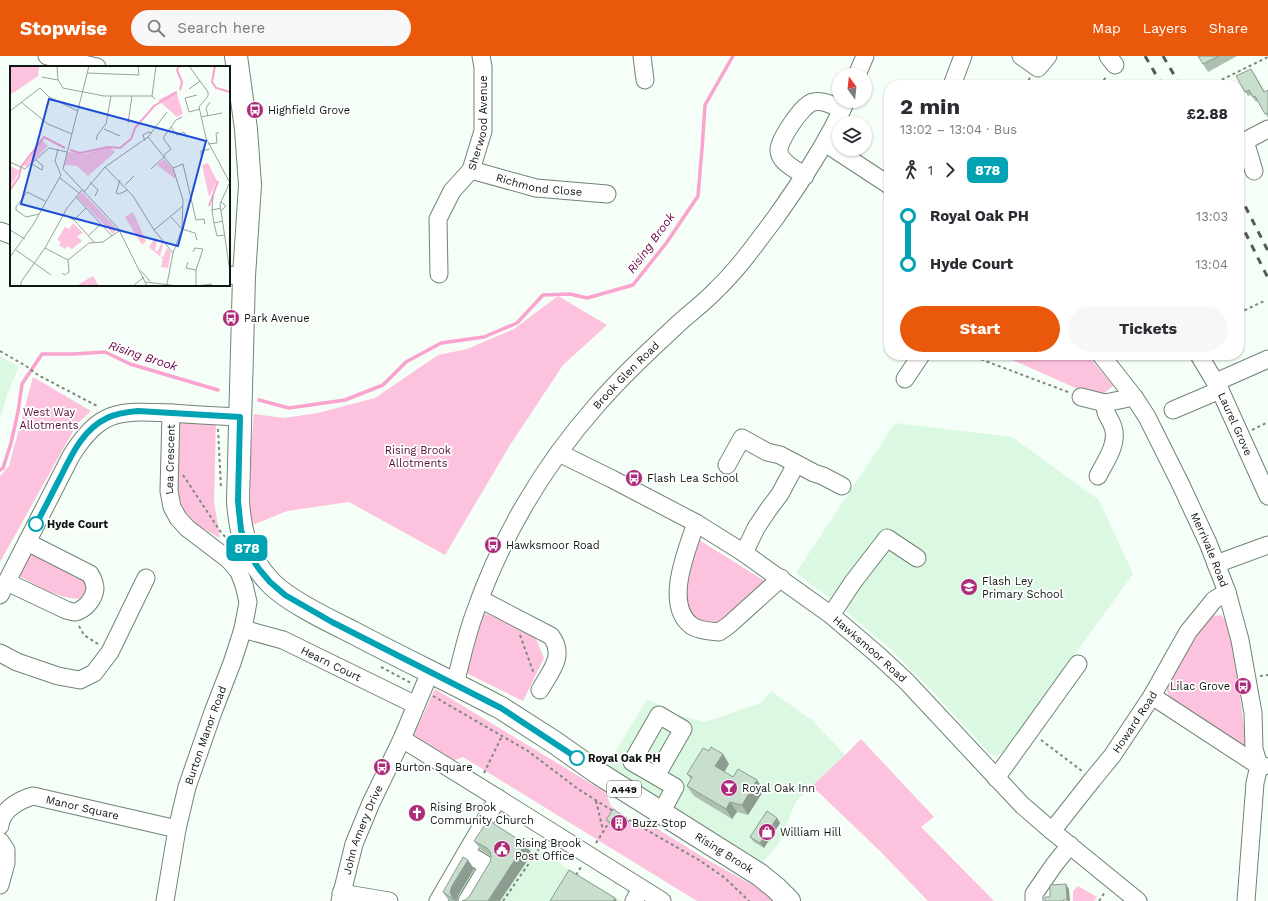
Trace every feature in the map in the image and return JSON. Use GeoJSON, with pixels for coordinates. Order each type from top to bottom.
{"type":"FeatureCollection","features":[{"type":"Feature","properties":{"kind":"highway","name":"Rising Brook"},"geometry":{"type":"LineString","coordinates":[[236,56],[235,94],[246,129],[250,185],[236,276],[240,417],[245,448],[238,501],[241,530],[250,555],[259,569],[270,582],[285,595],[332,622],[455,684],[517,718],[598,773],[760,875],[789,901]]}},
{"type":"Feature","properties":{"kind":"street"},"geometry":{"type":"LineString","coordinates":[[47,56],[92,66]]}},
{"type":"Feature","properties":{"kind":"street","name":"Sherwood Avenue"},"geometry":{"type":"LineString","coordinates":[[439,274],[438,219],[452,191],[471,170],[483,131],[483,67],[481,56]]}},
{"type":"Feature","properties":{"kind":"street"},"geometry":{"type":"LineString","coordinates":[[642,56],[645,80]]}},
{"type":"Feature","properties":{"kind":"street"},"geometry":{"type":"LineString","coordinates":[[860,68],[865,56]]}},
{"type":"Feature","properties":{"kind":"street"},"geometry":{"type":"LineString","coordinates":[[954,80],[963,56]]}},
{"type":"Feature","properties":{"kind":"street"},"geometry":{"type":"LineString","coordinates":[[1021,56],[1038,68],[1048,56]]}},
{"type":"Feature","properties":{"kind":"street","name":"Brook Glen Road"},"geometry":{"type":"LineString","coordinates":[[805,176],[783,160],[779,152],[780,142],[802,109],[812,102],[832,103]]}},
{"type":"Feature","properties":{"kind":"street","name":"Brook Glen Road"},"geometry":{"type":"LineString","coordinates":[[455,684],[467,637],[480,599],[495,563],[520,514],[559,453],[622,377],[678,324],[717,290],[746,258],[805,176],[825,143],[842,108]]}},
{"type":"Feature","properties":{"kind":"street"},"geometry":{"type":"LineString","coordinates":[[1254,171],[1245,141],[1268,129]]}},
{"type":"Feature","properties":{"kind":"street"},"geometry":{"type":"LineString","coordinates":[[825,143],[884,183]]}},
{"type":"Feature","properties":{"kind":"street","name":"Richmond Close"},"geometry":{"type":"LineString","coordinates":[[471,170],[536,188],[607,194]]}},
{"type":"Feature","properties":{"kind":"street"},"geometry":{"type":"LineString","coordinates":[[0,231],[10,235]]}},
{"type":"Feature","properties":{"kind":"street"},"geometry":{"type":"LineString","coordinates":[[1173,410],[1268,359]]}},
{"type":"Feature","properties":{"kind":"street"},"geometry":{"type":"LineString","coordinates":[[905,379],[918,360]]}},
{"type":"Feature","properties":{"kind":"street","name":"Merrivale Road"},"geometry":{"type":"LineString","coordinates":[[1105,360],[1134,397],[1147,417],[1180,482],[1208,544],[1227,592],[1240,640],[1253,713],[1254,749],[1264,766]]}},
{"type":"Feature","properties":{"kind":"street","name":"Laurel Grove"},"geometry":{"type":"LineString","coordinates":[[1202,360],[1218,386],[1266,487]]}},
{"type":"Feature","properties":{"kind":"street"},"geometry":{"type":"LineString","coordinates":[[1080,397],[1105,403],[1134,397]]}},
{"type":"Feature","properties":{"kind":"street"},"geometry":{"type":"LineString","coordinates":[[1098,476],[1115,441],[1113,427],[1105,413],[1105,403]]}},
{"type":"Feature","properties":{"kind":"street"},"geometry":{"type":"LineString","coordinates":[[27,542],[90,574],[94,580],[95,589],[90,601],[81,610],[74,612],[66,610],[3,588],[71,456],[82,438],[99,423],[115,415],[138,411],[240,417]]}},
{"type":"Feature","properties":{"kind":"street","name":"Lea Crescent"},"geometry":{"type":"LineString","coordinates":[[171,413],[169,491],[172,508],[187,528],[229,560],[239,572]]}},
{"type":"Feature","properties":{"kind":"street"},"geometry":{"type":"LineString","coordinates":[[727,465],[742,438],[767,452],[823,476],[842,486]]}},
{"type":"Feature","properties":{"kind":"street","name":"Hawksmoor Road"},"geometry":{"type":"LineString","coordinates":[[559,453],[696,523],[781,578],[831,615],[907,682],[1022,805],[1138,901]]}},
{"type":"Feature","properties":{"kind":"street"},"geometry":{"type":"LineString","coordinates":[[744,553],[756,528],[780,494],[796,464]]}},
{"type":"Feature","properties":{"kind":"street"},"geometry":{"type":"LineString","coordinates":[[696,523],[682,567],[678,586],[678,603],[683,616],[692,626],[703,630],[719,632],[729,625],[781,578]]}},
{"type":"Feature","properties":{"kind":"street"},"geometry":{"type":"LineString","coordinates":[[831,615],[853,582],[887,538],[917,558]]}},
{"type":"Feature","properties":{"kind":"street"},"geometry":{"type":"LineString","coordinates":[[1216,564],[1268,545]]}},
{"type":"Feature","properties":{"kind":"street","name":"Burton Manor Road"},"geometry":{"type":"LineString","coordinates":[[165,901],[177,829],[187,787],[243,629],[248,602],[239,572]]}},
{"type":"Feature","properties":{"kind":"street"},"geometry":{"type":"LineString","coordinates":[[0,653],[17,662],[58,676],[80,680],[94,673],[110,652],[146,578]]}},
{"type":"Feature","properties":{"kind":"street","name":"Howard Road"},"geometry":{"type":"LineString","coordinates":[[1052,831],[1112,756],[1152,696],[1188,632],[1214,600],[1227,592]]}},
{"type":"Feature","properties":{"kind":"street"},"geometry":{"type":"LineString","coordinates":[[480,599],[551,636],[555,642],[558,649],[558,656],[540,690]]}},
{"type":"Feature","properties":{"kind":"street","name":"Hearn Court"},"geometry":{"type":"LineString","coordinates":[[243,629],[283,640],[416,705]]}},
{"type":"Feature","properties":{"kind":"street"},"geometry":{"type":"LineString","coordinates":[[996,778],[1078,664]]}},
{"type":"Feature","properties":{"kind":"street","name":"John Amery Drive"},"geometry":{"type":"LineString","coordinates":[[341,897],[354,844],[402,739],[430,672]]}},
{"type":"Feature","properties":{"kind":"street"},"geometry":{"type":"LineString","coordinates":[[1152,696],[1264,766],[1254,783],[1246,901]]}},
{"type":"Feature","properties":{"kind":"street"},"geometry":{"type":"LineString","coordinates":[[402,739],[478,785],[589,856],[638,895],[662,901]]}},
{"type":"Feature","properties":{"kind":"street"},"geometry":{"type":"LineString","coordinates":[[656,776],[675,787],[661,813]]}},
{"type":"Feature","properties":{"kind":"street","name":"Manor Square"},"geometry":{"type":"LineString","coordinates":[[0,826],[0,821],[12,806],[22,799],[33,796],[177,829]]}},
{"type":"Feature","properties":{"kind":"street"},"geometry":{"type":"LineString","coordinates":[[438,901],[498,798]]}},
{"type":"Feature","properties":{"kind":"street"},"geometry":{"type":"LineString","coordinates":[[0,840],[6,850],[6,863],[0,885]]}},
{"type":"Feature","properties":{"kind":"street"},"geometry":{"type":"LineString","coordinates":[[1034,901],[1034,894],[1070,845]]}},
{"type":"Feature","properties":{"kind":"street"},"geometry":{"type":"LineString","coordinates":[[466,853],[488,866],[467,901]]}},
{"type":"Feature","properties":{"kind":"street"},"geometry":{"type":"LineString","coordinates":[[341,897],[389,901]]}},
{"type":"Feature","properties":{"kind":"path"},"geometry":{"type":"LineString","coordinates":[[1221,80],[1268,57]]}},
{"type":"Feature","properties":{"kind":"path"},"geometry":{"type":"LineString","coordinates":[[1244,311],[1266,300]]}},
{"type":"Feature","properties":{"kind":"path"},"geometry":{"type":"LineString","coordinates":[[0,350],[38,375],[115,415]]}},
{"type":"Feature","properties":{"kind":"path"},"geometry":{"type":"LineString","coordinates":[[980,360],[1080,397]]}},
{"type":"Feature","properties":{"kind":"path"},"geometry":{"type":"LineString","coordinates":[[169,460],[176,464],[220,531],[229,542]]}},
{"type":"Feature","properties":{"kind":"path"},"geometry":{"type":"LineString","coordinates":[[74,612],[73,617],[84,635],[110,652]]}},
{"type":"Feature","properties":{"kind":"path"},"geometry":{"type":"LineString","coordinates":[[512,615],[540,690]]}},
{"type":"Feature","properties":{"kind":"path"},"geometry":{"type":"LineString","coordinates":[[1028,732],[1093,779]]}},
{"type":"Feature","properties":{"kind":"path"},"geometry":{"type":"LineString","coordinates":[[478,785],[502,736]]}},
{"type":"Feature","properties":{"kind":"path"},"geometry":{"type":"LineString","coordinates":[[596,800],[604,831]]}},
{"type":"Feature","properties":{"kind":"path"},"geometry":{"type":"LineString","coordinates":[[573,878],[589,856],[612,818]]}},
{"type":"Feature","properties":{"kind":"path"},"geometry":{"type":"LineString","coordinates":[[503,901],[550,832]]}},
{"type":"Feature","properties":{"kind":"shaded area"},"geometry":{"type":"Polygon","coordinates":[[[0,356],[19,367],[8,392],[0,419],[0,356]]]}},
{"type":"Feature","properties":{"kind":"shaded area","name":"Flash Ley Primary School"},"geometry":{"type":"Polygon","coordinates":[[[895,423],[1012,437],[1099,500],[1133,574],[1003,753],[996,755],[990,754],[938,697],[893,651],[832,600],[796,573],[895,423]]]}},
{"type":"Feature","properties":{"kind":"shaded area"},"geometry":{"type":"Polygon","coordinates":[[[771,691],[813,721],[845,755],[796,801],[780,842],[762,863],[723,842],[605,769],[647,699],[677,715],[705,722],[761,703],[771,691]]]}},
{"type":"Feature","properties":{"kind":"shaded area"},"geometry":{"type":"Polygon","coordinates":[[[495,824],[622,901],[444,901],[495,824]]]}},
{"type":"Feature","properties":{"kind":"green space","name":"Rising Brook Allotments"},"geometry":{"type":"Polygon","coordinates":[[[558,296],[607,325],[563,365],[510,445],[445,555],[349,502],[287,511],[250,526],[251,449],[254,414],[284,418],[318,413],[375,398],[438,355],[467,349],[514,329],[558,296]]]}},
{"type":"Feature","properties":{"kind":"green space"},"geometry":{"type":"Polygon","coordinates":[[[1012,360],[1092,360],[1113,386],[1098,398],[1012,360]]]}},
{"type":"Feature","properties":{"kind":"green space","name":"West Way Allotments"},"geometry":{"type":"Polygon","coordinates":[[[33,377],[91,411],[77,424],[0,562],[0,476],[9,466],[33,377]]]}},
{"type":"Feature","properties":{"kind":"green space"},"geometry":{"type":"Polygon","coordinates":[[[180,419],[216,420],[214,502],[220,538],[188,520],[177,492],[175,471],[180,419]]]}},
{"type":"Feature","properties":{"kind":"green space"},"geometry":{"type":"Polygon","coordinates":[[[696,538],[768,583],[711,628],[694,624],[681,588],[696,538]]]}},
{"type":"Feature","properties":{"kind":"green space"},"geometry":{"type":"Polygon","coordinates":[[[30,551],[90,581],[87,594],[82,599],[64,597],[31,583],[16,574],[30,551]]]}},
{"type":"Feature","properties":{"kind":"green space"},"geometry":{"type":"Polygon","coordinates":[[[484,613],[534,634],[544,658],[523,701],[466,673],[484,613]]]}},
{"type":"Feature","properties":{"kind":"green space"},"geometry":{"type":"Polygon","coordinates":[[[1221,615],[1231,626],[1247,751],[1169,699],[1165,681],[1206,617],[1221,615]]]}},
{"type":"Feature","properties":{"kind":"green space"},"geometry":{"type":"Polygon","coordinates":[[[435,689],[605,792],[611,806],[637,828],[643,820],[706,859],[776,898],[774,901],[697,901],[463,757],[450,762],[413,737],[435,689]]]}},
{"type":"Feature","properties":{"kind":"green space"},"geometry":{"type":"Polygon","coordinates":[[[861,739],[934,817],[921,827],[994,901],[928,901],[880,851],[812,786],[861,739]]]}},
{"type":"Feature","properties":{"kind":"green space"},"geometry":{"type":"Polygon","coordinates":[[[1078,886],[1097,897],[1094,901],[1073,901],[1073,891],[1078,886]]]}},
{"type":"Feature","properties":{"kind":"building"},"geometry":{"type":"Polygon","coordinates":[[[1198,56],[1219,56],[1203,64],[1198,56]]]}},
{"type":"Feature","properties":{"kind":"building"},"geometry":{"type":"Polygon","coordinates":[[[1251,69],[1264,92],[1268,90],[1268,113],[1265,114],[1255,96],[1253,97],[1249,90],[1245,92],[1244,80],[1238,80],[1236,76],[1251,69]]]}},
{"type":"Feature","properties":{"kind":"building","name":"Royal Oak Inn"},"geometry":{"type":"Polygon","coordinates":[[[711,747],[723,754],[715,766],[733,777],[738,769],[757,780],[742,805],[730,802],[726,809],[687,786],[692,777],[687,774],[703,748],[709,751],[711,747]]]}},
{"type":"Feature","properties":{"kind":"building"},"geometry":{"type":"Polygon","coordinates":[[[613,809],[625,817],[619,827],[606,820],[613,809]]]}},
{"type":"Feature","properties":{"kind":"building"},"geometry":{"type":"Polygon","coordinates":[[[767,811],[777,818],[760,843],[750,837],[767,811]]]}},
{"type":"Feature","properties":{"kind":"building"},"geometry":{"type":"Polygon","coordinates":[[[488,820],[525,844],[488,901],[462,901],[469,897],[490,862],[490,852],[487,848],[474,841],[488,820]]]}},
{"type":"Feature","properties":{"kind":"building"},"geometry":{"type":"Polygon","coordinates":[[[463,857],[468,860],[450,892],[452,897],[458,901],[456,901],[443,892],[463,857]]]}},
{"type":"Feature","properties":{"kind":"building"},"geometry":{"type":"Polygon","coordinates":[[[569,870],[615,898],[613,901],[550,901],[569,870]]]}},
{"type":"Feature","properties":{"kind":"building"},"geometry":{"type":"Polygon","coordinates":[[[1066,884],[1067,900],[1045,901],[1045,897],[1050,897],[1050,885],[1066,884]]]}},
{"type":"Feature","properties":{"kind":"waterway","name":"Rising Brook"},"geometry":{"type":"LineString","coordinates":[[259,400],[289,408],[345,400],[383,385],[406,362],[441,343],[484,337],[517,323],[543,295],[570,294],[587,298],[633,285],[667,242],[698,196],[705,105],[733,56]]}},
{"type":"Feature","properties":{"kind":"waterway","name":"Rising Brook"},"geometry":{"type":"LineString","coordinates":[[0,470],[3,468],[11,443],[22,384],[42,354],[105,352],[130,364],[218,390]]}},
{"type":"Feature","properties":{"kind":"railway"},"geometry":{"type":"LineString","coordinates":[[1145,56],[1159,80]]}},
{"type":"Feature","properties":{"kind":"railway"},"geometry":{"type":"LineString","coordinates":[[1163,56],[1177,80]]}},
{"type":"Feature","properties":{"kind":"railway"},"geometry":{"type":"LineString","coordinates":[[1244,204],[1268,251]]}},
{"type":"Feature","properties":{"kind":"railway"},"geometry":{"type":"LineString","coordinates":[[1244,230],[1268,278]]}},
{"type":"Feature","properties":{"kind":"bus line","name":"878"},"geometry":{"type":"LineString","coordinates":[[36,524],[71,456],[82,438],[91,429],[107,418],[125,412],[138,411],[240,417],[238,501],[241,530],[250,555],[270,582],[285,595],[332,622],[501,708],[523,721],[577,758]]}},
{"type":"Feature","properties":{"kind":"place","name":"Highfield Grove"},"geometry":{"type":"Point","coordinates":[255,110]}},
{"type":"Feature","properties":{"kind":"place","name":"Park Avenue"},"geometry":{"type":"Point","coordinates":[231,318]}},
{"type":"Feature","properties":{"kind":"place","name":"Flash Lea School"},"geometry":{"type":"Point","coordinates":[634,478]}},
{"type":"Feature","properties":{"kind":"place","name":"Hyde Court"},"geometry":{"type":"Point","coordinates":[36,524]}},
{"type":"Feature","properties":{"kind":"place","name":"Hawksmoor Road"},"geometry":{"type":"Point","coordinates":[493,545]}},
{"type":"Feature","properties":{"kind":"place","name":"Flash Ley Primary School"},"geometry":{"type":"Point","coordinates":[969,587]}},
{"type":"Feature","properties":{"kind":"place","name":"Lilac Grove"},"geometry":{"type":"Point","coordinates":[1243,686]}},
{"type":"Feature","properties":{"kind":"place","name":"Royal Oak PH"},"geometry":{"type":"Point","coordinates":[577,758]}},
{"type":"Feature","properties":{"kind":"place","name":"Burton Square"},"geometry":{"type":"Point","coordinates":[382,767]}},
{"type":"Feature","properties":{"kind":"place","name":"Royal Oak Inn"},"geometry":{"type":"Point","coordinates":[729,788]}},
{"type":"Feature","properties":{"kind":"place","name":"Rising Brook Community Church"},"geometry":{"type":"Point","coordinates":[417,813]}},
{"type":"Feature","properties":{"kind":"place","name":"Buzz Stop"},"geometry":{"type":"Point","coordinates":[619,823]}},
{"type":"Feature","properties":{"kind":"place","name":"William Hill"},"geometry":{"type":"Point","coordinates":[767,832]}},
{"type":"Feature","properties":{"kind":"place","name":"Rising Brook Post Office"},"geometry":{"type":"Point","coordinates":[502,849]}}]}
